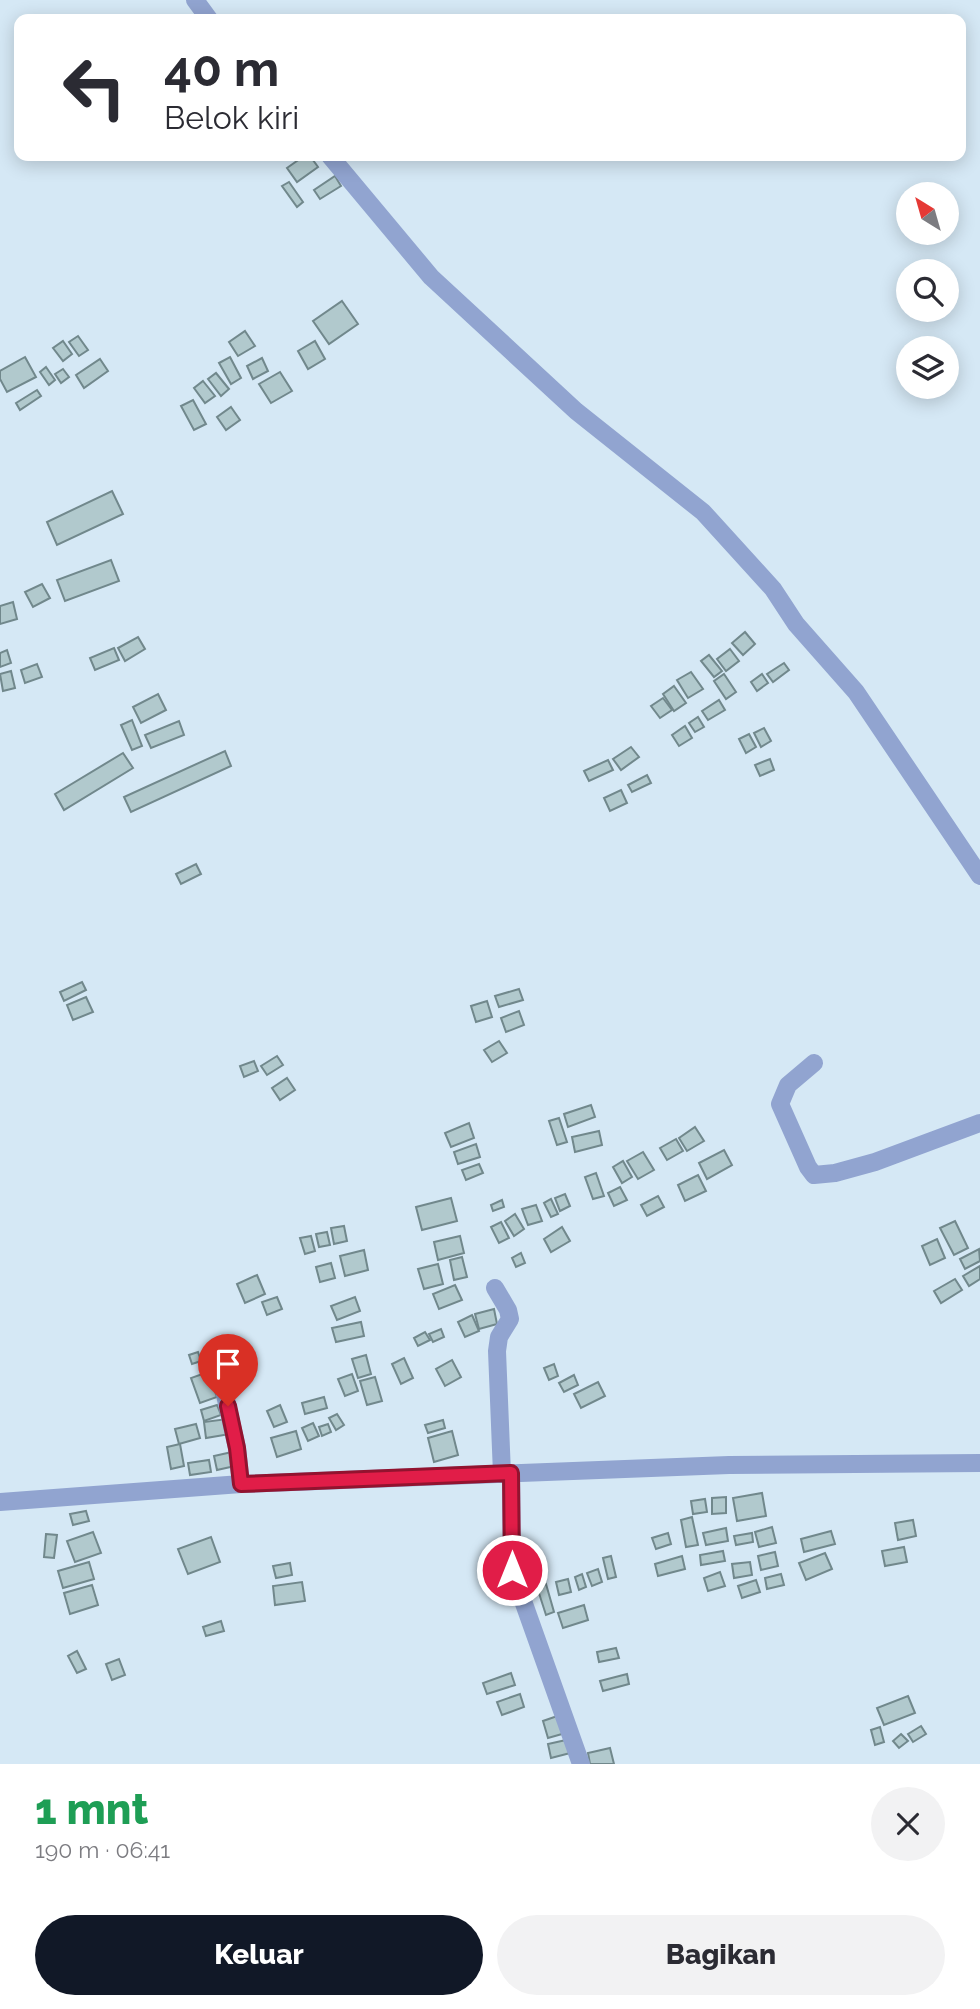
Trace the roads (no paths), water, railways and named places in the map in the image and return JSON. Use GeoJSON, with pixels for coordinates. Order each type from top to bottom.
{"type":"FeatureCollection","features":[{"type":"Feature","properties":{"kind":"street"},"geometry":{"type":"LineString","coordinates":[[334,161],[431,277],[576,411],[703,512],[773,589],[796,624],[856,692],[980,876]]}},
{"type":"Feature","properties":{"kind":"street"},"geometry":{"type":"LineString","coordinates":[[814,1063],[788,1085],[780,1104],[814,1175],[835,1173],[875,1161],[980,1123]]}},
{"type":"Feature","properties":{"kind":"street"},"geometry":{"type":"LineString","coordinates":[[495,1288],[508,1310],[510,1319],[499,1337],[497,1351],[512,1570],[581,1764]]}},
{"type":"Feature","properties":{"kind":"street"},"geometry":{"type":"LineString","coordinates":[[218,1364],[237,1448],[241,1484]]}},
{"type":"Feature","properties":{"kind":"street"},"geometry":{"type":"LineString","coordinates":[[0,1502],[241,1484],[506,1473],[729,1465],[980,1463]]}}]}
